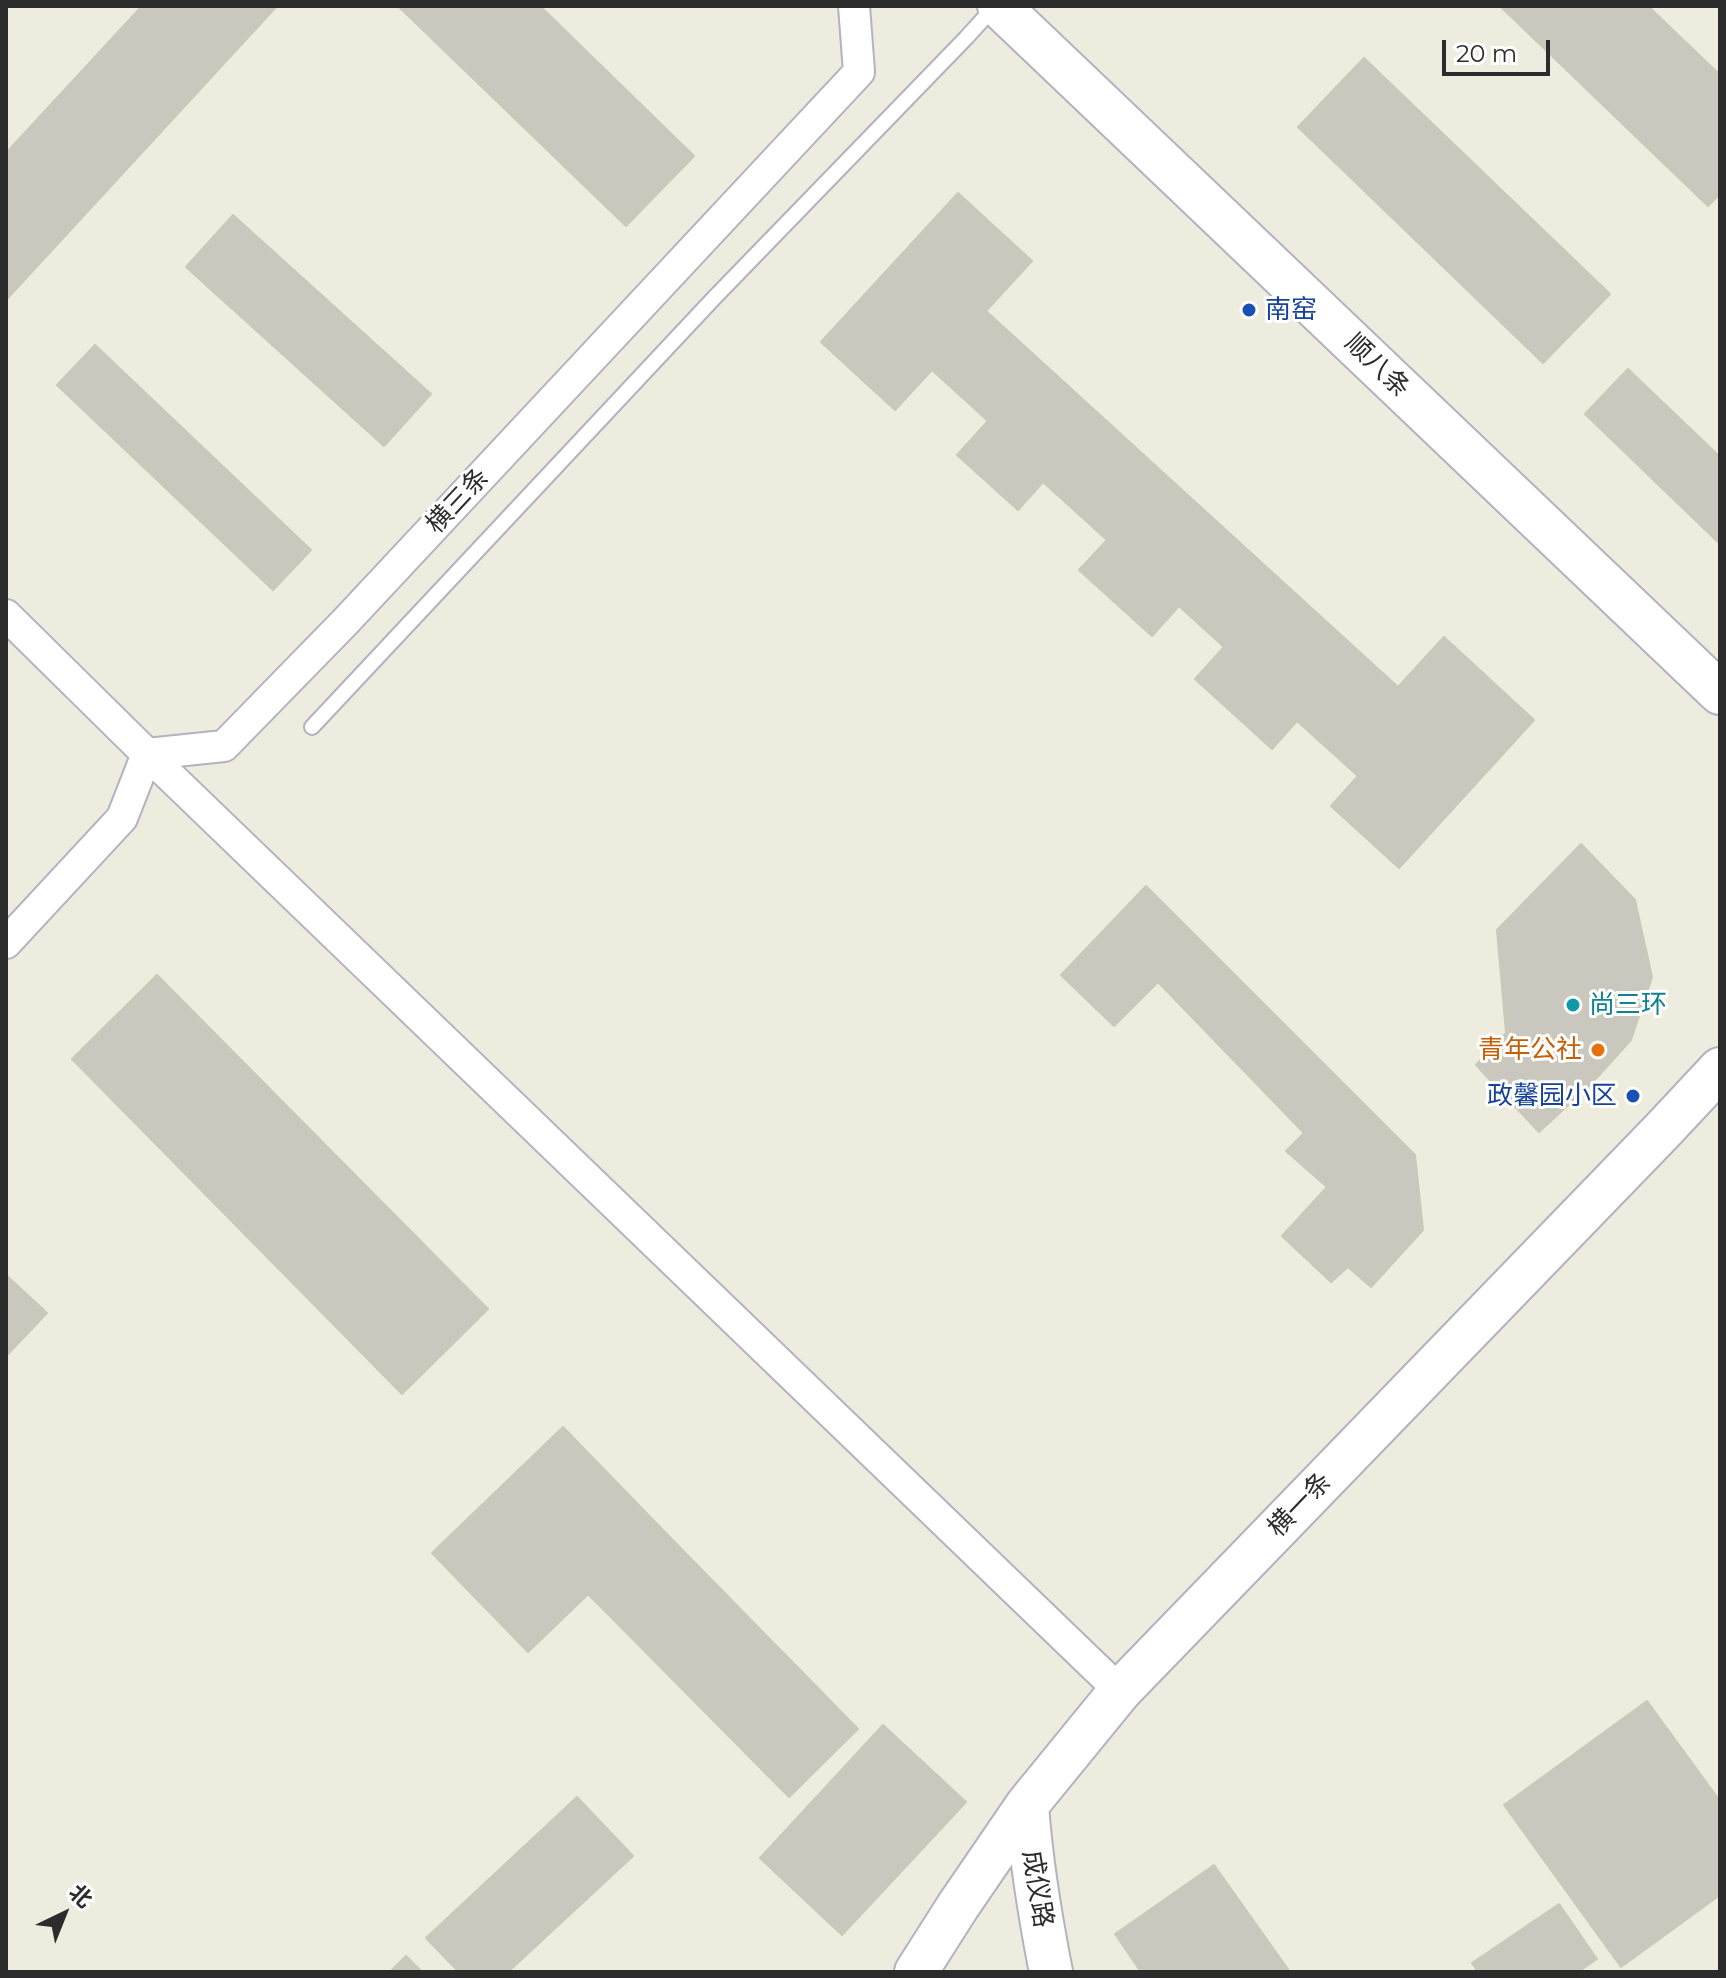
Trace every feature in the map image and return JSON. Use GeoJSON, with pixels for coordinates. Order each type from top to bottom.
{"type":"FeatureCollection","features":[{"type":"Feature","properties":{"kind":"street","name":"横三条"},"geometry":{"type":"LineString","coordinates":[[147,754],[224,746],[346,621],[859,72],[854,6]]}},
{"type":"Feature","properties":{"kind":"street","name":"顺八条"},"geometry":{"type":"LineString","coordinates":[[997,6],[1720,693]]}},
{"type":"Feature","properties":{"kind":"street"},"geometry":{"type":"LineString","coordinates":[[6,615],[1120,1691]]}},
{"type":"Feature","properties":{"kind":"street"},"geometry":{"type":"LineString","coordinates":[[6,943],[122,818],[147,754]]}},
{"type":"Feature","properties":{"kind":"street","name":"横一条"},"geometry":{"type":"LineString","coordinates":[[916,1972],[1027,1805],[1120,1691],[1720,1069]]}},
{"type":"Feature","properties":{"kind":"street","name":"成仪路"},"geometry":{"type":"LineString","coordinates":[[1027,1805],[1032,1867],[1051,1972]]}},
{"type":"Feature","properties":{"kind":"lane"},"geometry":{"type":"LineString","coordinates":[[312,727],[714,298],[997,6]]}},
{"type":"Feature","properties":{"kind":"building"},"geometry":{"type":"Polygon","coordinates":[[[142,6],[277,6],[6,300],[6,153],[142,6]]]}},
{"type":"Feature","properties":{"kind":"building"},"geometry":{"type":"Polygon","coordinates":[[[398,6],[540,6],[694,156],[626,226],[398,6]]]}},
{"type":"Feature","properties":{"kind":"building"},"geometry":{"type":"Polygon","coordinates":[[[1500,6],[1648,6],[1720,75],[1720,194],[1708,206],[1500,6]]]}},
{"type":"Feature","properties":{"kind":"building"},"geometry":{"type":"Polygon","coordinates":[[[1364,58],[1610,294],[1543,363],[1298,127],[1364,58]]]}},
{"type":"Feature","properties":{"kind":"building"},"geometry":{"type":"Polygon","coordinates":[[[958,193],[1032,261],[986,311],[1398,687],[1444,637],[1534,720],[1399,868],[1331,806],[1358,776],[1297,721],[1272,749],[1195,679],[1224,647],[1179,606],[1152,636],[1079,570],[1107,540],[1043,482],[1018,510],[957,455],[988,421],[932,370],[895,410],[821,342],[958,193]]]}},
{"type":"Feature","properties":{"kind":"building"},"geometry":{"type":"Polygon","coordinates":[[[233,215],[431,394],[384,446],[186,267],[233,215]]]}},
{"type":"Feature","properties":{"kind":"building"},"geometry":{"type":"Polygon","coordinates":[[[95,345],[311,550],[273,590],[57,385],[95,345]]]}},
{"type":"Feature","properties":{"kind":"building"},"geometry":{"type":"Polygon","coordinates":[[[1628,369],[1720,457],[1720,544],[1585,414],[1628,369]]]}},
{"type":"Feature","properties":{"kind":"building","name":"尚三环"},"geometry":{"type":"Polygon","coordinates":[[[1581,844],[1635,900],[1652,977],[1631,1040],[1591,1084],[1539,1132],[1476,1065],[1506,1033],[1497,930],[1581,844]]]}},
{"type":"Feature","properties":{"kind":"building"},"geometry":{"type":"Polygon","coordinates":[[[1146,886],[1415,1155],[1423,1230],[1371,1287],[1348,1267],[1331,1282],[1282,1236],[1327,1187],[1286,1151],[1304,1133],[1158,982],[1114,1026],[1061,975],[1146,886]]]}},
{"type":"Feature","properties":{"kind":"building"},"geometry":{"type":"Polygon","coordinates":[[[157,975],[488,1309],[402,1394],[72,1059],[157,975]]]}},
{"type":"Feature","properties":{"kind":"building"},"geometry":{"type":"Polygon","coordinates":[[[6,1275],[47,1313],[6,1356],[6,1275]]]}},
{"type":"Feature","properties":{"kind":"building"},"geometry":{"type":"Polygon","coordinates":[[[563,1427],[659,1526],[528,1652],[432,1553],[563,1427]]]}},
{"type":"Feature","properties":{"kind":"building"},"geometry":{"type":"Polygon","coordinates":[[[659,1526],[858,1729],[789,1797],[589,1595],[659,1526]]]}},
{"type":"Feature","properties":{"kind":"building"},"geometry":{"type":"Polygon","coordinates":[[[1647,1701],[1720,1801],[1720,1895],[1621,1967],[1504,1805],[1647,1701]]]}},
{"type":"Feature","properties":{"kind":"building"},"geometry":{"type":"Polygon","coordinates":[[[883,1725],[966,1802],[842,1935],[760,1858],[883,1725]]]}},
{"type":"Feature","properties":{"kind":"building"},"geometry":{"type":"Polygon","coordinates":[[[577,1797],[633,1856],[508,1972],[459,1972],[426,1938],[577,1797]]]}},
{"type":"Feature","properties":{"kind":"building"},"geometry":{"type":"Polygon","coordinates":[[[1214,1865],[1290,1972],[1141,1972],[1115,1934],[1214,1865]]]}},
{"type":"Feature","properties":{"kind":"building"},"geometry":{"type":"Polygon","coordinates":[[[1559,1904],[1597,1959],[1578,1972],[1478,1972],[1472,1963],[1559,1904]]]}},
{"type":"Feature","properties":{"kind":"building"},"geometry":{"type":"Polygon","coordinates":[[[406,1956],[422,1972],[390,1972],[406,1956]]]}},
{"type":"Feature","properties":{"kind":"place","name":"南窑"},"geometry":{"type":"Point","coordinates":[1249,310]}},
{"type":"Feature","properties":{"kind":"place","name":"尚三环"},"geometry":{"type":"Point","coordinates":[1573,1005]}},
{"type":"Feature","properties":{"kind":"place","name":"青年公社"},"geometry":{"type":"Point","coordinates":[1598,1050]}},
{"type":"Feature","properties":{"kind":"place","name":"政馨园小区"},"geometry":{"type":"Point","coordinates":[1633,1096]}}]}
